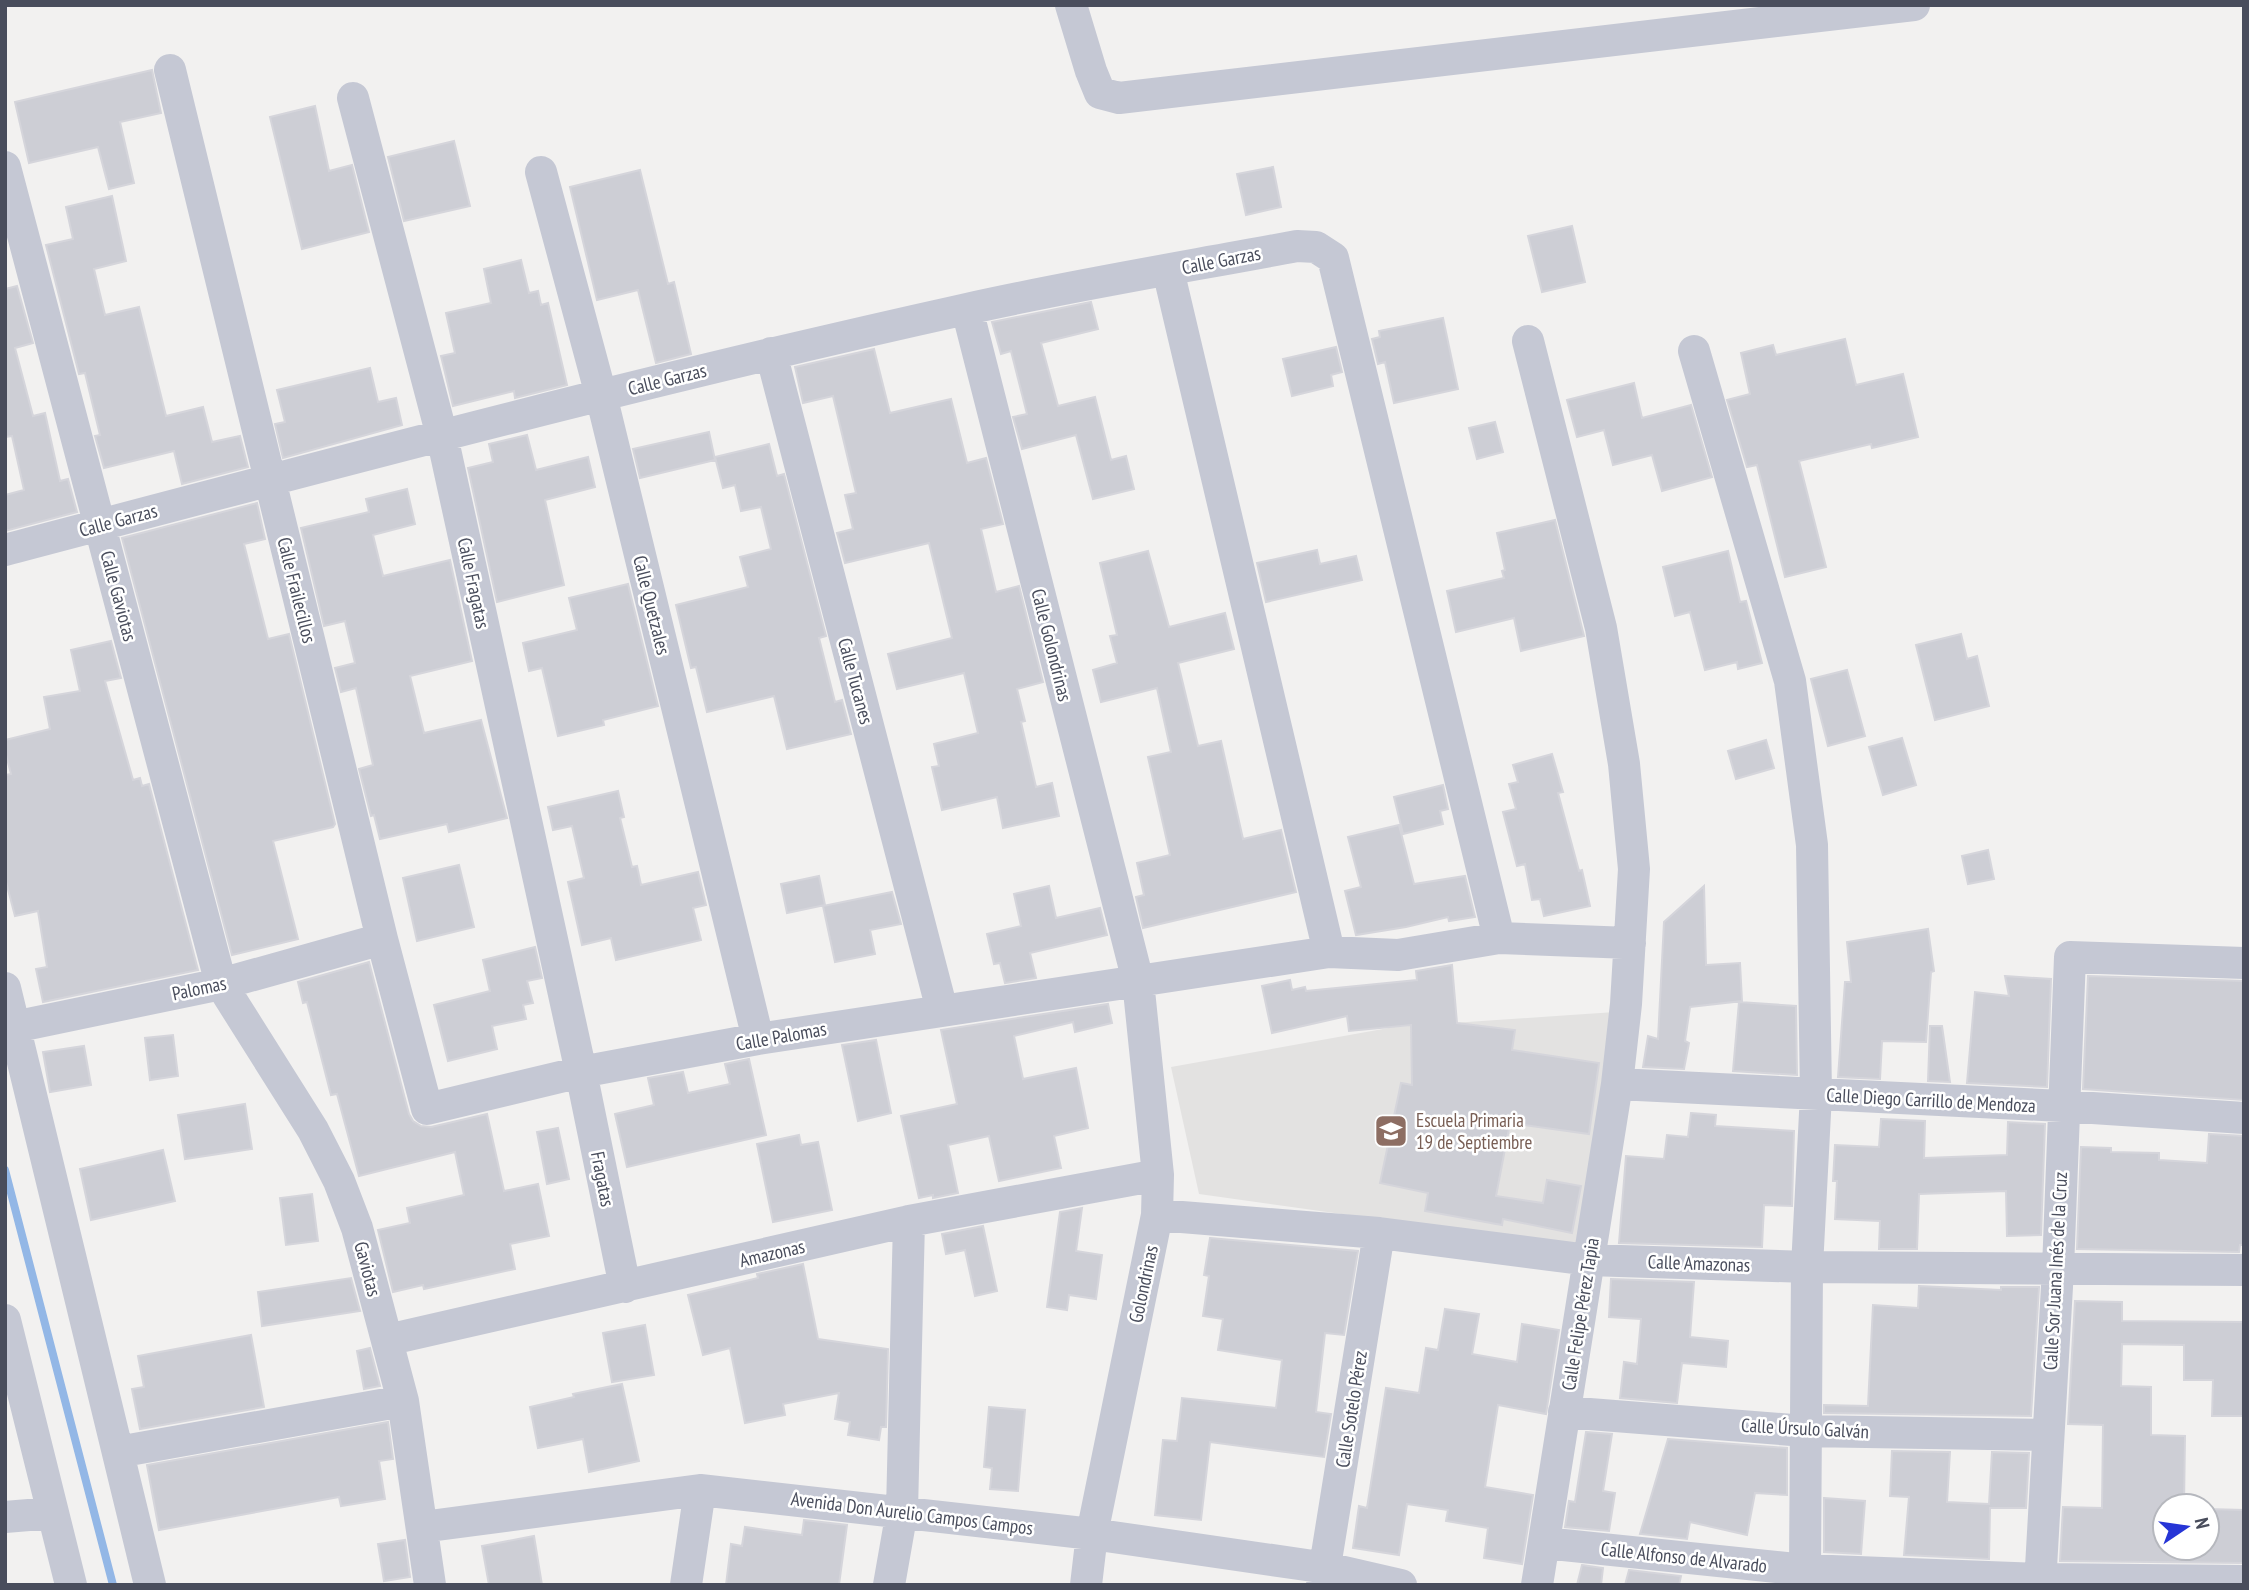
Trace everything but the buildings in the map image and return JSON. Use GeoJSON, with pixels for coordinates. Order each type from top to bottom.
{"type":"FeatureCollection","features":[{"type":"Feature","properties":{"kind":"street"},"geometry":{"type":"LineString","coordinates":[[1071,5],[1100,93],[1119,98],[1914,5]]}},
{"type":"Feature","properties":{"kind":"street","name":"Calle Frailecillos"},"geometry":{"type":"LineString","coordinates":[[170,70],[382,939],[427,1109]]}},
{"type":"Feature","properties":{"kind":"street","name":"Calle Fragatas"},"geometry":{"type":"LineString","coordinates":[[353,99],[442,436],[581,1072]]}},
{"type":"Feature","properties":{"kind":"street","name":"Calle Gaviotas"},"geometry":{"type":"LineString","coordinates":[[5,167],[221,984]]}},
{"type":"Feature","properties":{"kind":"street","name":"Calle Quetzales"},"geometry":{"type":"LineString","coordinates":[[541,172],[601,395],[758,1039]]}},
{"type":"Feature","properties":{"kind":"street","name":"Calle Garzas"},"geometry":{"type":"LineString","coordinates":[[5,550],[771,353],[967,309],[1297,246],[1316,247],[1334,258],[1499,938]]}},
{"type":"Feature","properties":{"kind":"street"},"geometry":{"type":"LineString","coordinates":[[1168,270],[1329,952]]}},
{"type":"Feature","properties":{"kind":"street","name":"Calle Golondrinas"},"geometry":{"type":"LineString","coordinates":[[967,309],[1138,981]]}},
{"type":"Feature","properties":{"kind":"street","name":"Calle Felipe Pérez Tapia"},"geometry":{"type":"LineString","coordinates":[[1528,341],[1601,628],[1624,764],[1634,869],[1617,1084],[1537,1585]]}},
{"type":"Feature","properties":{"kind":"street"},"geometry":{"type":"LineString","coordinates":[[1694,351],[1790,681],[1812,845],[1816,1094],[1807,1267],[1805,1570]]}},
{"type":"Feature","properties":{"kind":"street","name":"Calle Tucanes"},"geometry":{"type":"LineString","coordinates":[[771,353],[942,1010]]}},
{"type":"Feature","properties":{"kind":"street","name":"Calle Palomas"},"geometry":{"type":"LineString","coordinates":[[427,1109],[581,1072],[758,1039],[1329,952],[1398,955],[1499,938],[1630,943]]}},
{"type":"Feature","properties":{"kind":"street","name":"Palomas"},"geometry":{"type":"LineString","coordinates":[[14,1027],[221,984],[382,939]]}},
{"type":"Feature","properties":{"kind":"street","name":"Calle Sor Juana Inés de la Cruz"},"geometry":{"type":"LineString","coordinates":[[2040,1582],[2058,1269],[2062,1106],[2070,957],[2244,962]]}},
{"type":"Feature","properties":{"kind":"street","name":"Golondrinas"},"geometry":{"type":"LineString","coordinates":[[1086,1585],[1092,1534],[1157,1215],[1158,1175],[1138,981]]}},
{"type":"Feature","properties":{"kind":"street","name":"Gaviotas"},"geometry":{"type":"LineString","coordinates":[[221,984],[313,1130],[339,1181],[357,1228],[403,1401],[430,1585]]}},
{"type":"Feature","properties":{"kind":"street"},"geometry":{"type":"LineString","coordinates":[[5,988],[150,1585]]}},
{"type":"Feature","properties":{"kind":"street","name":"Fragatas"},"geometry":{"type":"LineString","coordinates":[[581,1072],[625,1287]]}},
{"type":"Feature","properties":{"kind":"street","name":"Calle Diego Carrillo de Mendoza"},"geometry":{"type":"LineString","coordinates":[[1617,1084],[2062,1106],[2244,1118]]}},
{"type":"Feature","properties":{"kind":"street","name":"Amazonas"},"geometry":{"type":"LineString","coordinates":[[387,1340],[909,1221],[1158,1175]]}},
{"type":"Feature","properties":{"kind":"street","name":"Calle Amazonas"},"geometry":{"type":"LineString","coordinates":[[1157,1215],[1379,1233],[1589,1260],[1807,1267],[2244,1270]]}},
{"type":"Feature","properties":{"kind":"street"},"geometry":{"type":"LineString","coordinates":[[890,1585],[902,1511],[909,1221]]}},
{"type":"Feature","properties":{"kind":"street","name":"Calle Sotelo Pérez"},"geometry":{"type":"LineString","coordinates":[[1324,1577],[1379,1233]]}},
{"type":"Feature","properties":{"kind":"street"},"geometry":{"type":"LineString","coordinates":[[5,1320],[71,1585]]}},
{"type":"Feature","properties":{"kind":"street"},"geometry":{"type":"LineString","coordinates":[[118,1452],[403,1401]]}},
{"type":"Feature","properties":{"kind":"street","name":"Calle Úrsulo Galván"},"geometry":{"type":"LineString","coordinates":[[1564,1412],[1805,1431],[2047,1435]]}},
{"type":"Feature","properties":{"kind":"street"},"geometry":{"type":"LineString","coordinates":[[686,1585],[699,1490]]}},
{"type":"Feature","properties":{"kind":"street","name":"Avenida Don Aurelio Campos Campos"},"geometry":{"type":"LineString","coordinates":[[422,1527],[699,1490],[1092,1534],[1324,1577],[1401,1585]]}},
{"type":"Feature","properties":{"kind":"street"},"geometry":{"type":"LineString","coordinates":[[5,1517],[53,1513]]}},
{"type":"Feature","properties":{"kind":"street","name":"Calle Alfonso de Alvarado"},"geometry":{"type":"LineString","coordinates":[[1544,1544],[1805,1570],[2040,1582],[2244,1581]]}},
{"type":"Feature","properties":{"kind":"shaded area","name":"Escuela Primaria 19 de Septiembre"},"geometry":{"type":"Polygon","coordinates":[[[1615,1012],[1578,1247],[1199,1194],[1171,1067],[1394,1027],[1615,1012]]]}},
{"type":"Feature","properties":{"kind":"waterway"},"geometry":{"type":"LineString","coordinates":[[5,1170],[113,1585]]}},
{"type":"Feature","properties":{"kind":"place","name":"Escuela Primaria 19 de Septiembre"},"geometry":{"type":"Point","coordinates":[1391,1131]}}]}
